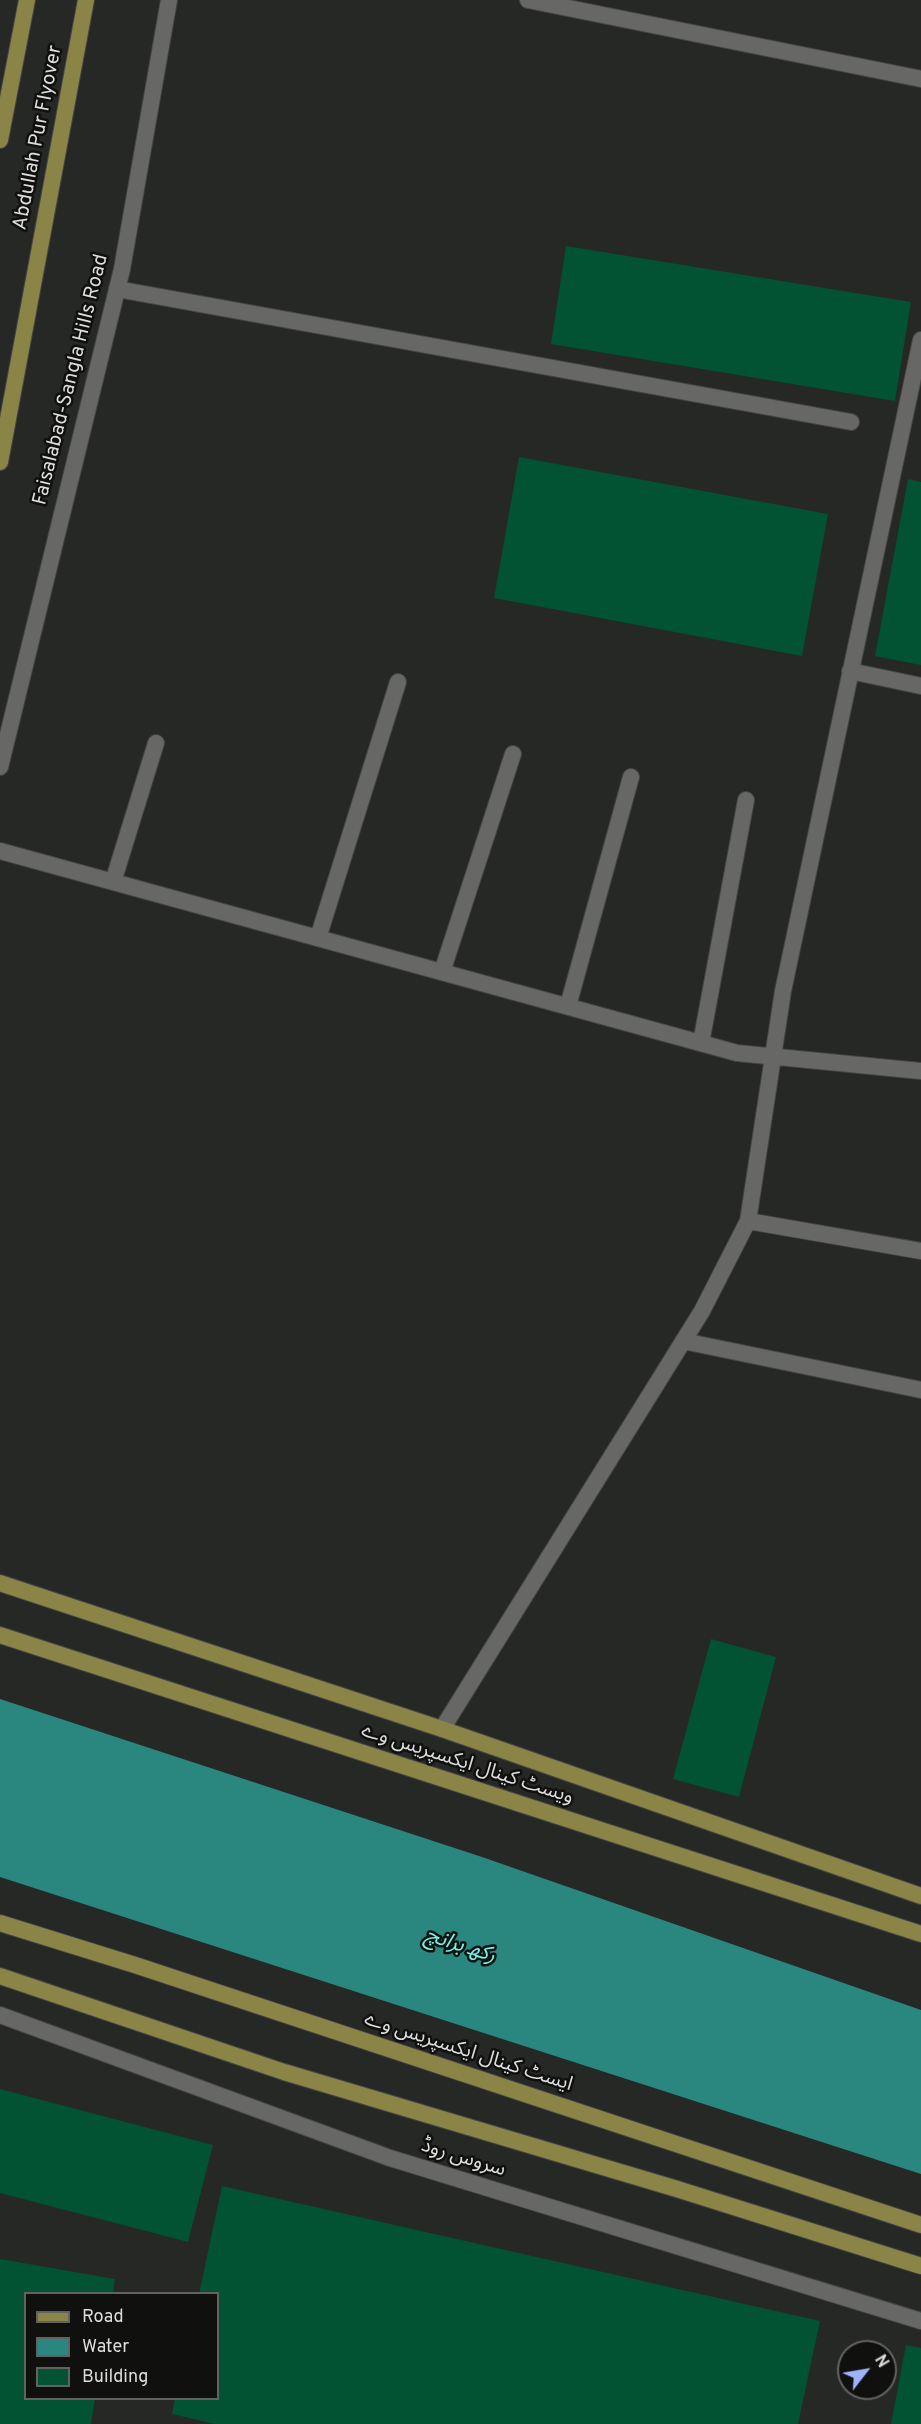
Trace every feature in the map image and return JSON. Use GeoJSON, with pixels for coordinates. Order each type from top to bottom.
{"type":"FeatureCollection","features":[{"type":"Feature","properties":{"kind":"main road","name":"Abdullah Pur Flyover"},"geometry":{"type":"LineString","coordinates":[[0,140],[27,0]]}},
{"type":"Feature","properties":{"kind":"main road","name":"Abdullah Pur Flyover"},"geometry":{"type":"LineString","coordinates":[[0,462],[86,0]]}},
{"type":"Feature","properties":{"kind":"main road"},"geometry":{"type":"LineString","coordinates":[[0,1583],[442,1729],[921,1896]]}},
{"type":"Feature","properties":{"kind":"main road","name":"ویسٹ کینال ایکسپریس وے"},"geometry":{"type":"LineString","coordinates":[[0,1635],[921,1934]]}},
{"type":"Feature","properties":{"kind":"main road","name":"ایسٹ کینال ایکسپریس وے"},"geometry":{"type":"LineString","coordinates":[[0,1923],[135,1965],[921,2225]]}},
{"type":"Feature","properties":{"kind":"main road"},"geometry":{"type":"LineString","coordinates":[[0,1976],[284,2072],[677,2189],[921,2266]]}},
{"type":"Feature","properties":{"kind":"street","name":"Faisalabad-Sangla Hills Road"},"geometry":{"type":"LineString","coordinates":[[0,767],[117,289],[169,0]]}},
{"type":"Feature","properties":{"kind":"street"},"geometry":{"type":"LineString","coordinates":[[528,0],[921,80]]}},
{"type":"Feature","properties":{"kind":"street"},"geometry":{"type":"LineString","coordinates":[[117,289],[851,422]]}},
{"type":"Feature","properties":{"kind":"street"},"geometry":{"type":"LineString","coordinates":[[442,1729],[702,1311],[748,1221],[783,991],[921,340]]}},
{"type":"Feature","properties":{"kind":"street"},"geometry":{"type":"LineString","coordinates":[[850,671],[921,686]]}},
{"type":"Feature","properties":{"kind":"street"},"geometry":{"type":"LineString","coordinates":[[318,938],[398,682]]}},
{"type":"Feature","properties":{"kind":"street"},"geometry":{"type":"LineString","coordinates":[[113,882],[156,743]]}},
{"type":"Feature","properties":{"kind":"street"},"geometry":{"type":"LineString","coordinates":[[442,972],[513,754]]}},
{"type":"Feature","properties":{"kind":"street"},"geometry":{"type":"LineString","coordinates":[[568,1006],[631,777]]}},
{"type":"Feature","properties":{"kind":"street"},"geometry":{"type":"LineString","coordinates":[[701,1043],[746,800]]}},
{"type":"Feature","properties":{"kind":"street"},"geometry":{"type":"LineString","coordinates":[[0,851],[737,1053],[921,1071]]}},
{"type":"Feature","properties":{"kind":"street"},"geometry":{"type":"LineString","coordinates":[[748,1221],[921,1251]]}},
{"type":"Feature","properties":{"kind":"street"},"geometry":{"type":"LineString","coordinates":[[683,1341],[921,1390]]}},
{"type":"Feature","properties":{"kind":"street","name":"سروس روڈ"},"geometry":{"type":"LineString","coordinates":[[0,2015],[390,2158],[921,2321]]}},
{"type":"Feature","properties":{"kind":"water","name":"رکھ برانچ"},"geometry":{"type":"Polygon","coordinates":[[[0,1699],[482,1857],[921,2010],[921,2174],[0,1877],[0,1699]]]}},
{"type":"Feature","properties":{"kind":"building"},"geometry":{"type":"Polygon","coordinates":[[[566,246],[911,302],[895,401],[551,344],[566,246]]]}},
{"type":"Feature","properties":{"kind":"building"},"geometry":{"type":"Polygon","coordinates":[[[519,457],[828,514],[802,656],[494,598],[519,457]]]}},
{"type":"Feature","properties":{"kind":"building"},"geometry":{"type":"Polygon","coordinates":[[[908,479],[921,482],[921,665],[875,656],[908,479]]]}},
{"type":"Feature","properties":{"kind":"building"},"geometry":{"type":"Polygon","coordinates":[[[711,1639],[776,1657],[739,1797],[673,1779],[711,1639]]]}},
{"type":"Feature","properties":{"kind":"building"},"geometry":{"type":"Polygon","coordinates":[[[0,2089],[213,2145],[188,2242],[0,2193],[0,2089]]]}},
{"type":"Feature","properties":{"kind":"building"},"geometry":{"type":"Polygon","coordinates":[[[222,2186],[820,2321],[798,2424],[215,2424],[172,2414],[175,2400],[219,2400],[219,2292],[199,2292],[222,2186]]]}},
{"type":"Feature","properties":{"kind":"building"},"geometry":{"type":"Polygon","coordinates":[[[0,2259],[115,2279],[113,2292],[24,2292],[24,2400],[95,2400],[91,2424],[0,2424],[0,2259]]]}},
{"type":"Feature","properties":{"kind":"building"},"geometry":{"type":"Polygon","coordinates":[[[906,2345],[921,2348],[921,2424],[891,2424],[906,2345]]]}}]}
